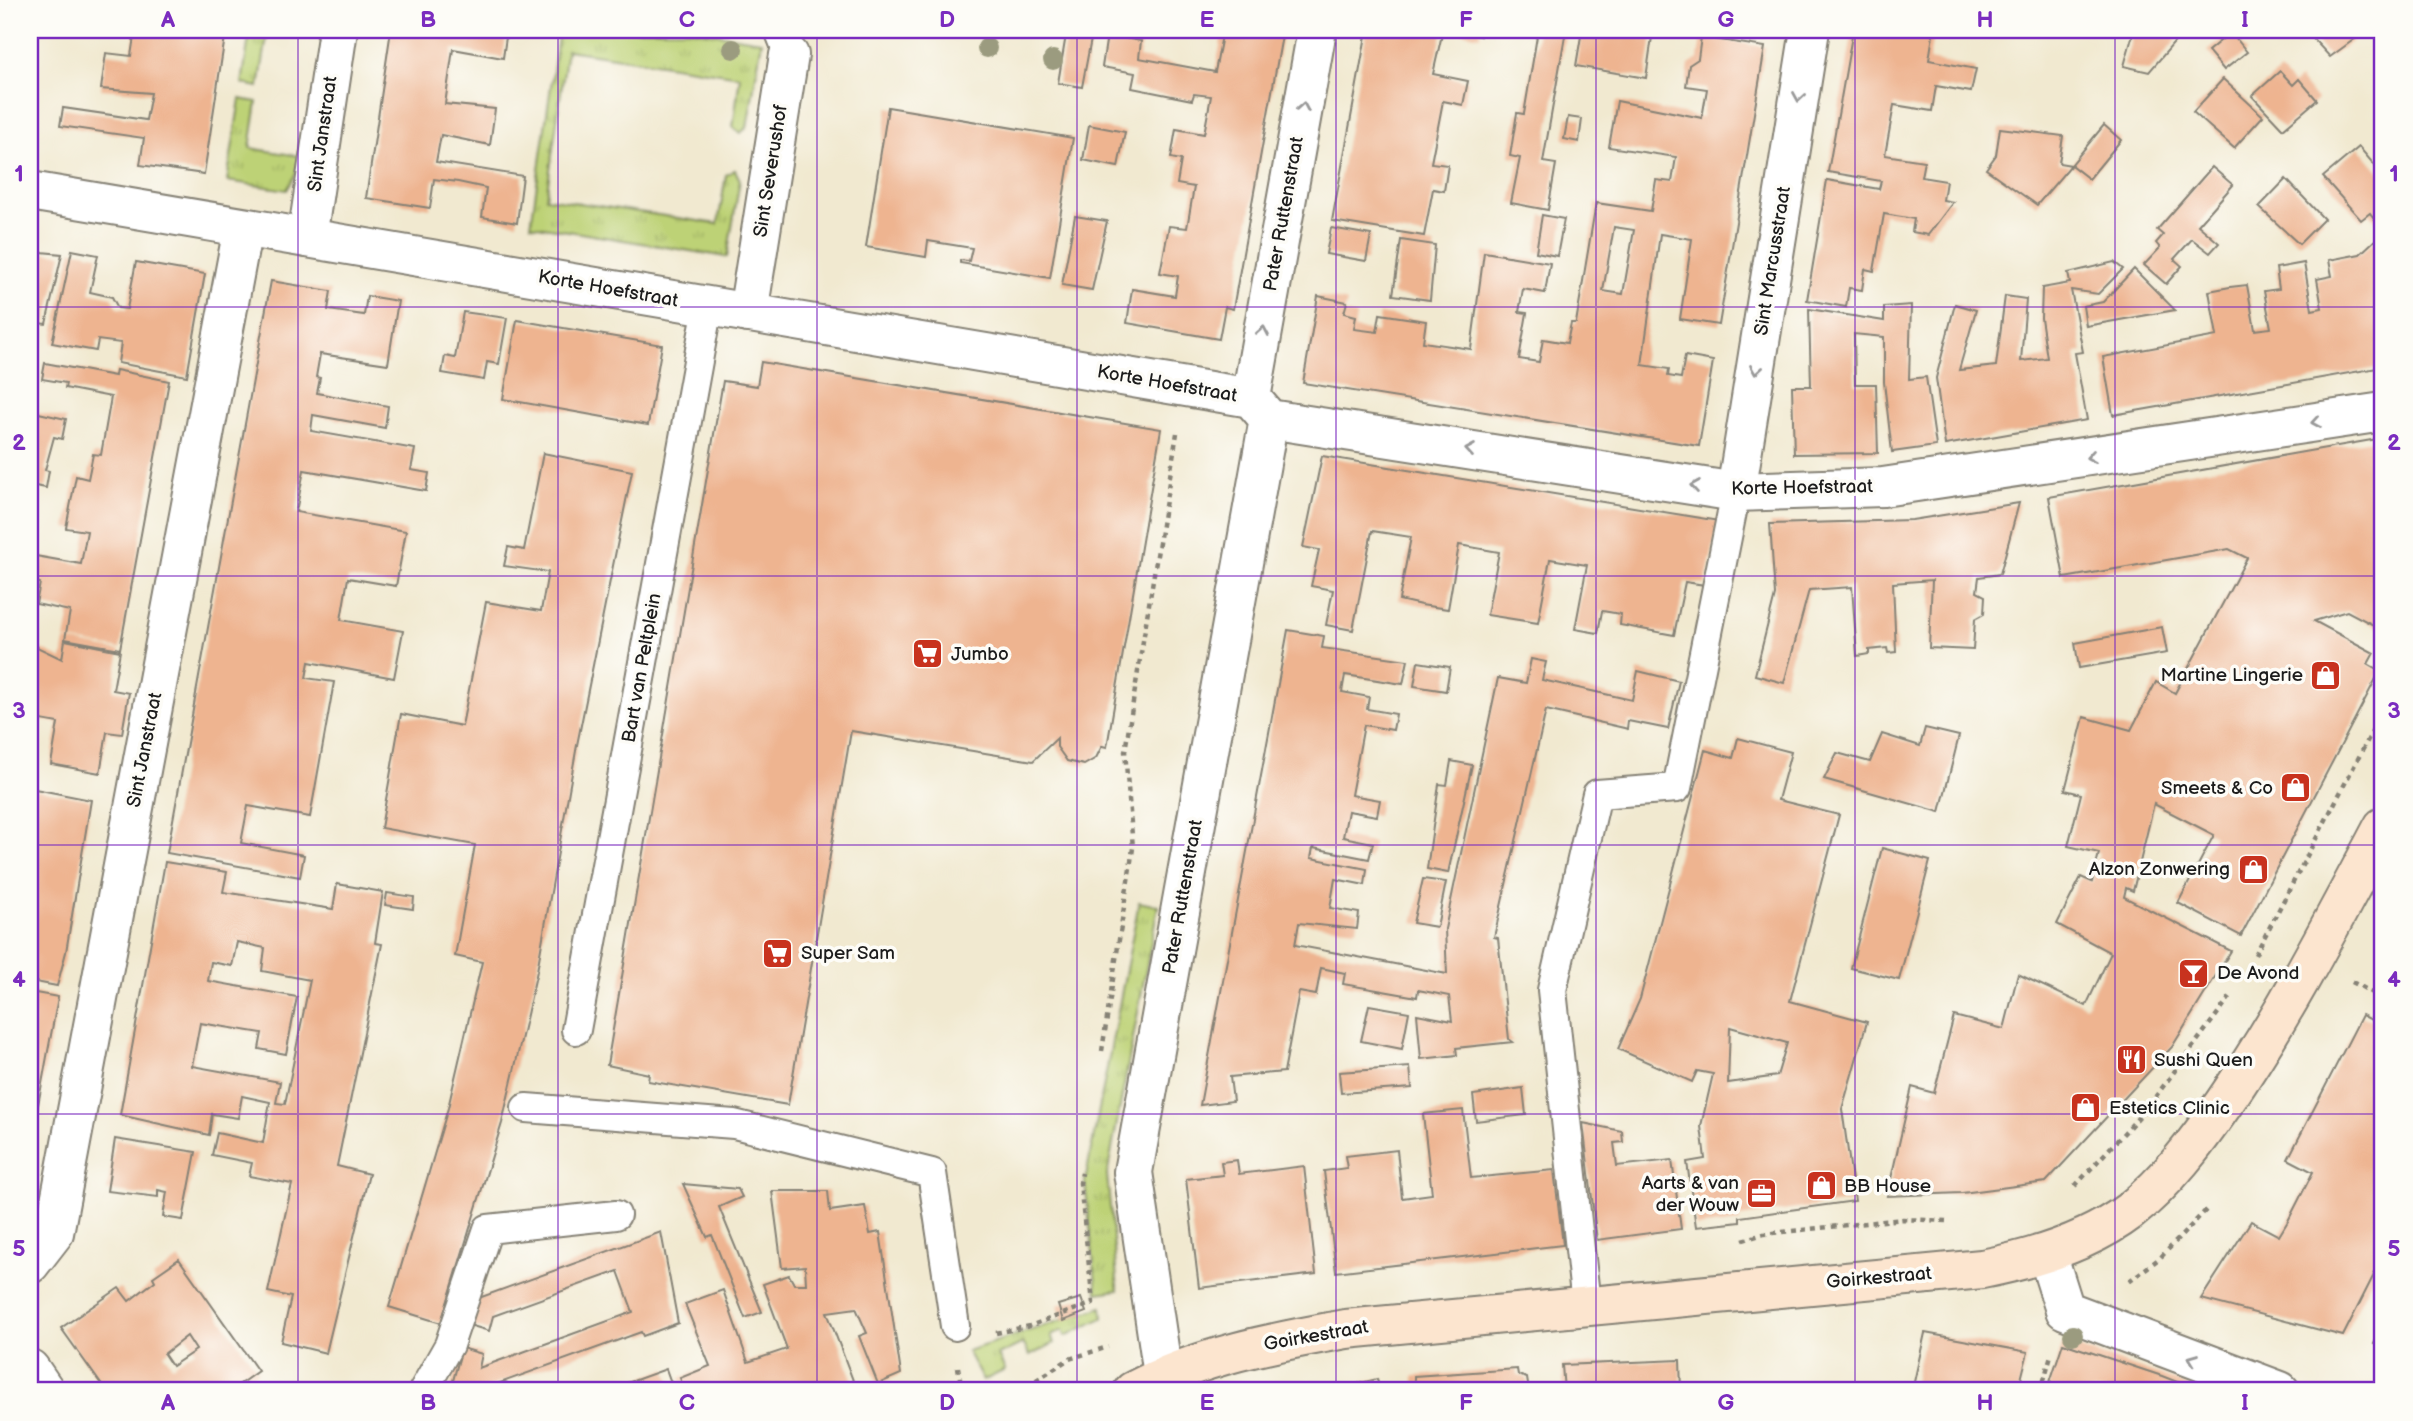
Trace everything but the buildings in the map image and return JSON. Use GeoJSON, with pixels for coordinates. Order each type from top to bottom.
{"type":"FeatureCollection","features":[{"type":"Feature","properties":{"kind":"street","name":"Sint Janstraat"},"geometry":{"type":"LineString","coordinates":[[307,238],[338,30]]}},
{"type":"Feature","properties":{"kind":"street","name":"Pater Ruttenstraat"},"geometry":{"type":"LineString","coordinates":[[1148,1383],[1157,1332],[1133,1172],[1260,409],[1317,30]]}},
{"type":"Feature","properties":{"kind":"street","name":"Sint Marcusstraat"},"geometry":{"type":"LineString","coordinates":[[1736,492],[1810,30]]}},
{"type":"Feature","properties":{"kind":"street","name":"Sint Severushof"},"geometry":{"type":"LineString","coordinates":[[748,313],[784,42]]}},
{"type":"Feature","properties":{"kind":"street","name":"Korte Hoefstraat"},"geometry":{"type":"LineString","coordinates":[[30,191],[1185,387],[1260,409],[1736,492],[1883,486],[2383,412]]}},
{"type":"Feature","properties":{"kind":"street","name":"Sint Janstraat"},"geometry":{"type":"LineString","coordinates":[[30,1264],[54,1233],[243,228]]}},
{"type":"Feature","properties":{"kind":"street","name":"Goirkestraat"},"geometry":{"type":"LineString","coordinates":[[1148,1383],[1273,1342],[1346,1329],[1982,1269],[2047,1253],[2086,1237],[2129,1211],[2170,1172],[2202,1134],[2255,1058],[2383,827]]}},
{"type":"Feature","properties":{"kind":"street"},"geometry":{"type":"LineString","coordinates":[[2047,1253],[2064,1310],[2280,1391]]}},
{"type":"Feature","properties":{"kind":"street"},"geometry":{"type":"LineString","coordinates":[[30,1369],[45,1391]]}},
{"type":"Feature","properties":{"kind":"lane","name":"Bart van Peltplein"},"geometry":{"type":"LineString","coordinates":[[576,1030],[708,306]]}},
{"type":"Feature","properties":{"kind":"lane"},"geometry":{"type":"LineString","coordinates":[[1586,1305],[1552,990],[1597,794],[1677,789],[1736,492]]}},
{"type":"Feature","properties":{"kind":"lane"},"geometry":{"type":"LineString","coordinates":[[526,1108],[734,1124],[932,1173],[955,1326]]}},
{"type":"Feature","properties":{"kind":"lane"},"geometry":{"type":"LineString","coordinates":[[423,1391],[449,1345],[488,1229],[616,1215]]}},
{"type":"Feature","properties":{"kind":"path"},"geometry":{"type":"LineString","coordinates":[[1100,1062],[1133,848],[1125,751],[1185,387]]}},
{"type":"Feature","properties":{"kind":"path"},"geometry":{"type":"LineString","coordinates":[[2252,960],[2383,711]]}},
{"type":"Feature","properties":{"kind":"path"},"geometry":{"type":"LineString","coordinates":[[2071,1189],[2108,1153],[2147,1108],[2239,984]]}},
{"type":"Feature","properties":{"kind":"path"},"geometry":{"type":"LineString","coordinates":[[992,1334],[1030,1326],[1093,1303],[1080,1183],[1083,1170]]}},
{"type":"Feature","properties":{"kind":"path"},"geometry":{"type":"LineString","coordinates":[[1732,1243],[1765,1234],[1903,1219],[1951,1221]]}},
{"type":"Feature","properties":{"kind":"path"},"geometry":{"type":"LineString","coordinates":[[1019,1391],[1069,1359],[1157,1332]]}},
{"type":"Feature","properties":{"kind":"path"},"geometry":{"type":"LineString","coordinates":[[957,1363],[962,1391]]}},
{"type":"Feature","properties":{"kind":"green space"},"geometry":{"type":"Polygon","coordinates":[[[250,30],[268,30],[259,87],[242,84],[250,30]]]}},
{"type":"Feature","properties":{"kind":"green space"},"geometry":{"type":"Polygon","coordinates":[[[559,30],[691,30],[762,41],[747,128],[740,133],[733,127],[740,76],[567,50],[546,198],[718,224],[726,175],[735,170],[740,180],[727,257],[531,225],[559,30]]]}},
{"type":"Feature","properties":{"kind":"green space"},"geometry":{"type":"Polygon","coordinates":[[[240,99],[257,102],[250,148],[299,156],[296,173],[287,190],[227,181],[240,99]]]}},
{"type":"Feature","properties":{"kind":"green space"},"geometry":{"type":"Polygon","coordinates":[[[1139,902],[1158,906],[1107,1175],[1118,1290],[1097,1293],[1085,1182],[1139,902]]]}},
{"type":"Feature","properties":{"kind":"green space"},"geometry":{"type":"Polygon","coordinates":[[[1102,1307],[1103,1318],[1066,1336],[1063,1330],[1051,1336],[1054,1343],[1030,1356],[1023,1343],[998,1355],[1005,1370],[983,1381],[967,1351],[1102,1307]]]}},
{"type":"Feature","properties":{"kind":"place","name":"Jumbo"},"geometry":{"type":"Point","coordinates":[928,654]}},
{"type":"Feature","properties":{"kind":"place","name":"Martine Lingerie"},"geometry":{"type":"Point","coordinates":[2326,675]}},
{"type":"Feature","properties":{"kind":"place","name":"Smeets & Co"},"geometry":{"type":"Point","coordinates":[2296,788]}},
{"type":"Feature","properties":{"kind":"place","name":"Alzon Zonwering"},"geometry":{"type":"Point","coordinates":[2253,869]}},
{"type":"Feature","properties":{"kind":"place","name":"Super Sam"},"geometry":{"type":"Point","coordinates":[778,953]}},
{"type":"Feature","properties":{"kind":"place","name":"De Avond"},"geometry":{"type":"Point","coordinates":[2194,973]}},
{"type":"Feature","properties":{"kind":"place","name":"Sushi Quen"},"geometry":{"type":"Point","coordinates":[2131,1060]}},
{"type":"Feature","properties":{"kind":"place","name":"Estetics Clinic"},"geometry":{"type":"Point","coordinates":[2086,1108]}},
{"type":"Feature","properties":{"kind":"place","name":"BB House"},"geometry":{"type":"Point","coordinates":[1821,1186]}},
{"type":"Feature","properties":{"kind":"place","name":"Aarts & van der Wouw"},"geometry":{"type":"Point","coordinates":[1762,1194]}}]}
